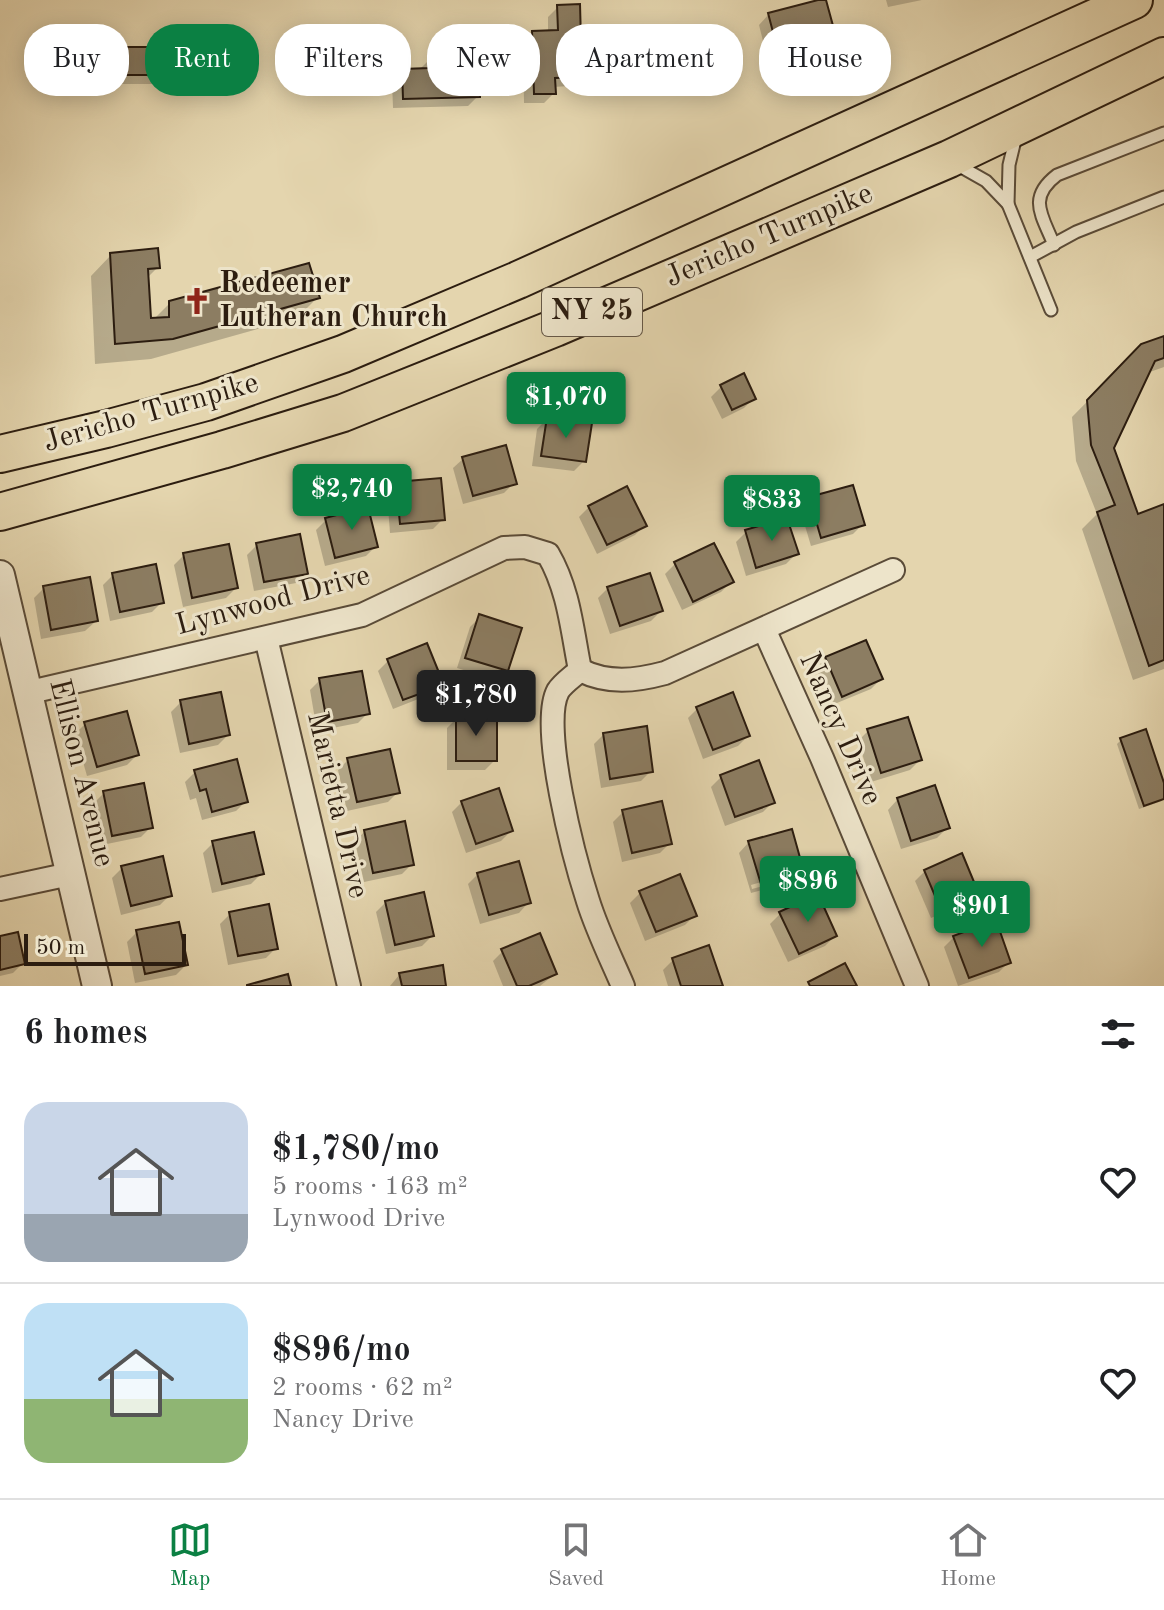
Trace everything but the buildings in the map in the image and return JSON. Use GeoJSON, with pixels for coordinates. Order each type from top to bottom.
{"type":"FeatureCollection","features":[{"type":"Feature","properties":{"kind":"main road","name":"Jericho Turnpike"},"geometry":{"type":"LineString","coordinates":[[0,454],[206,402],[343,354],[528,275],[1134,0]]}},
{"type":"Feature","properties":{"kind":"main road","name":"Jericho Turnpike"},"geometry":{"type":"LineString","coordinates":[[0,512],[343,413],[569,322],[949,159],[1164,56]]}},
{"type":"Feature","properties":{"kind":"street","name":"Lynwood Drive"},"geometry":{"type":"LineString","coordinates":[[26,693],[362,615],[504,548],[525,547],[548,554],[559,572],[571,615],[580,670]]}},
{"type":"Feature","properties":{"kind":"street"},"geometry":{"type":"LineString","coordinates":[[623,986],[588,902],[559,784],[553,745],[554,706],[558,691],[580,670],[605,680],[641,679],[665,673],[893,570]]}},
{"type":"Feature","properties":{"kind":"street","name":"Ellison Avenue"},"geometry":{"type":"LineString","coordinates":[[0,575],[97,986]]}},
{"type":"Feature","properties":{"kind":"street","name":"Nancy Drive"},"geometry":{"type":"LineString","coordinates":[[764,629],[822,758],[917,986]]}},
{"type":"Feature","properties":{"kind":"street","name":"Marietta Drive"},"geometry":{"type":"LineString","coordinates":[[266,638],[349,986]]}},
{"type":"Feature","properties":{"kind":"street"},"geometry":{"type":"LineString","coordinates":[[0,889],[70,874]]}},
{"type":"Feature","properties":{"kind":"lane"},"geometry":{"type":"LineString","coordinates":[[1008,204],[1009,165],[1017,128]]}},
{"type":"Feature","properties":{"kind":"lane"},"geometry":{"type":"LineString","coordinates":[[1054,245],[1038,202],[1048,182],[1057,175],[1164,133]]}},
{"type":"Feature","properties":{"kind":"lane"},"geometry":{"type":"LineString","coordinates":[[949,159],[986,181],[1008,204],[1051,310]]}},
{"type":"Feature","properties":{"kind":"lane"},"geometry":{"type":"LineString","coordinates":[[1030,257],[1076,232],[1164,197]]}},
{"type":"Feature","properties":{"kind":"place","name":"Redeemer Lutheran Church"},"geometry":{"type":"Point","coordinates":[197,301]}}]}
